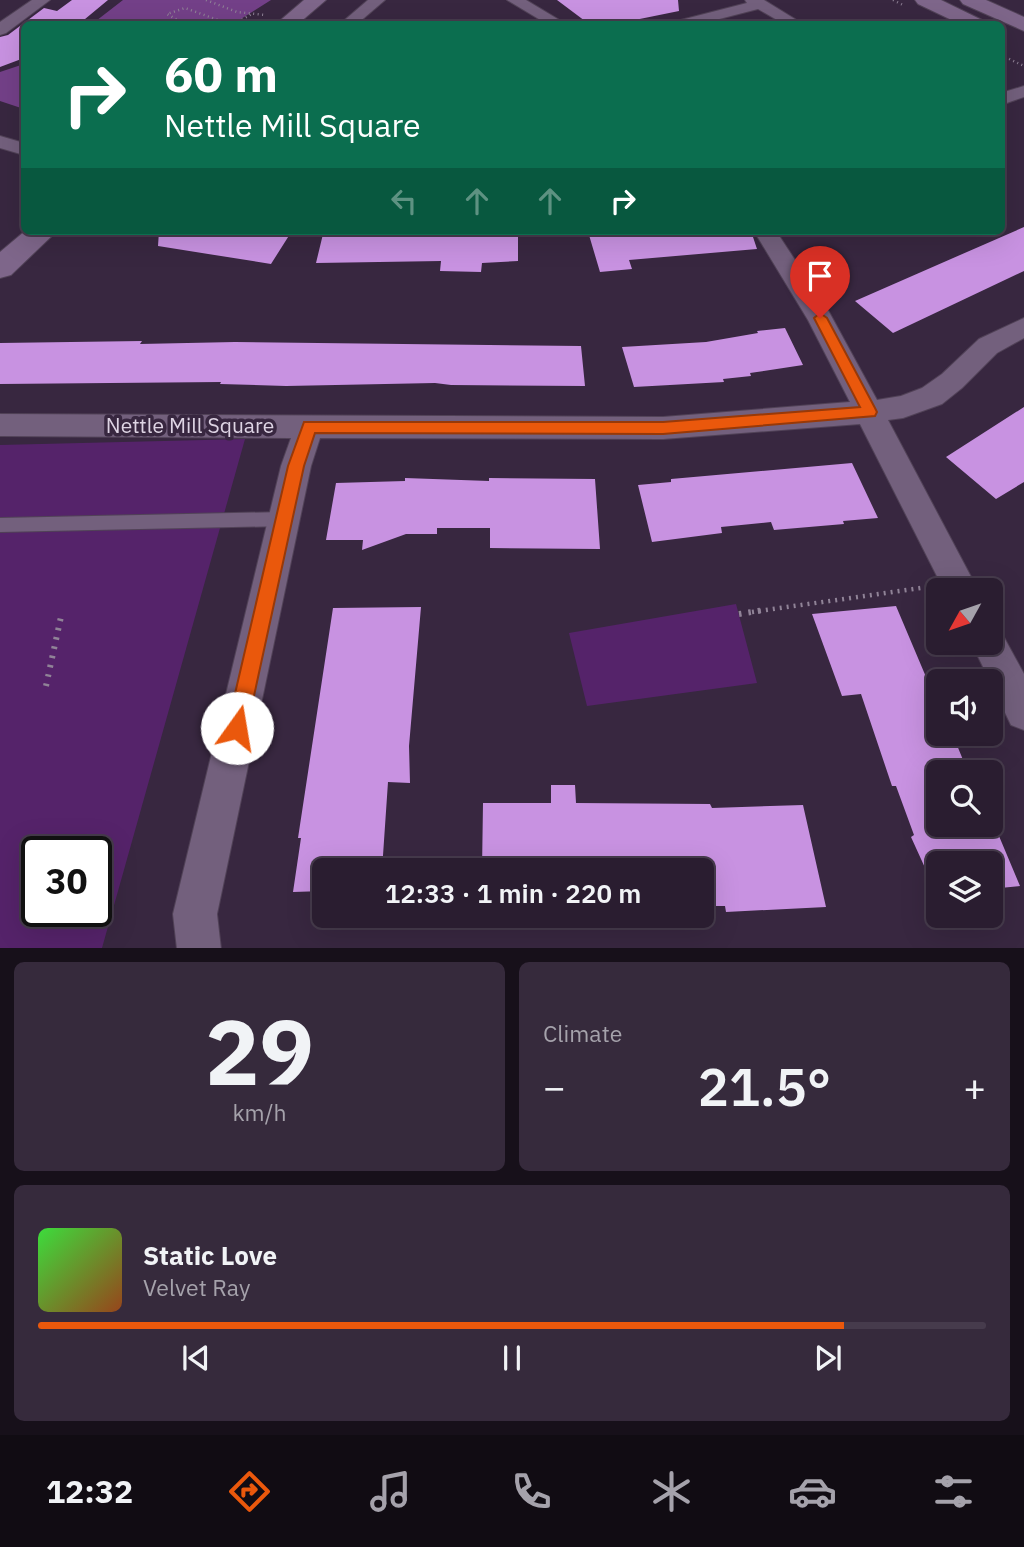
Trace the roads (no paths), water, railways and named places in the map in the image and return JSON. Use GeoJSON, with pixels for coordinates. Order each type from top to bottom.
{"type":"FeatureCollection","features":[{"type":"Feature","properties":{"kind":"main road"},"geometry":{"type":"LineString","coordinates":[[277,20],[316,0]]}},
{"type":"Feature","properties":{"kind":"main road"},"geometry":{"type":"LineString","coordinates":[[925,0],[969,21]]}},
{"type":"Feature","properties":{"kind":"main road"},"geometry":{"type":"LineString","coordinates":[[970,0],[991,21]]}},
{"type":"Feature","properties":{"kind":"main road"},"geometry":{"type":"LineString","coordinates":[[0,268],[38,235]]}},
{"type":"Feature","properties":{"kind":"street"},"geometry":{"type":"LineString","coordinates":[[0,30],[42,0]]}},
{"type":"Feature","properties":{"kind":"street"},"geometry":{"type":"LineString","coordinates":[[352,21],[377,0]]}},
{"type":"Feature","properties":{"kind":"street"},"geometry":{"type":"LineString","coordinates":[[515,0],[553,21]]}},
{"type":"Feature","properties":{"kind":"street"},"geometry":{"type":"LineString","coordinates":[[693,21],[757,2],[789,21]]}},
{"type":"Feature","properties":{"kind":"street"},"geometry":{"type":"LineString","coordinates":[[1005,97],[1024,90]]}},
{"type":"Feature","properties":{"kind":"street"},"geometry":{"type":"LineString","coordinates":[[0,142],[21,148]]}},
{"type":"Feature","properties":{"kind":"street"},"geometry":{"type":"LineString","coordinates":[[768,235],[820,318],[955,578]]}},
{"type":"Feature","properties":{"kind":"street","name":"Nettle Mill Square"},"geometry":{"type":"LineString","coordinates":[[0,425],[663,428],[870,412],[903,407],[932,396],[952,381],[988,346],[1024,327]]}},
{"type":"Feature","properties":{"kind":"street"},"geometry":{"type":"LineString","coordinates":[[199,948],[195,914],[296,466],[309,427]]}},
{"type":"Feature","properties":{"kind":"street"},"geometry":{"type":"LineString","coordinates":[[995,655],[1024,712]]}},
{"type":"Feature","properties":{"kind":"lane"},"geometry":{"type":"LineString","coordinates":[[0,525],[284,519]]}}]}
